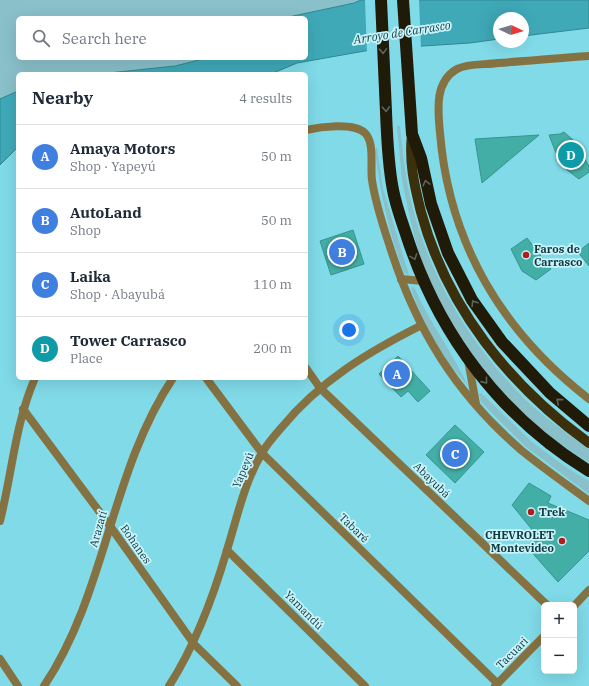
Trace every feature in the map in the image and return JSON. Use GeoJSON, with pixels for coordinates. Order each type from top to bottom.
{"type":"FeatureCollection","features":[{"type":"Feature","properties":{"kind":"highway"},"geometry":{"type":"LineString","coordinates":[[381,0],[388,143],[393,192],[423,281],[441,317],[486,384],[521,420],[556,449],[589,470]]}},
{"type":"Feature","properties":{"kind":"highway"},"geometry":{"type":"LineString","coordinates":[[404,0],[407,74],[412,134],[422,158],[431,204],[440,232],[456,270],[472,300],[518,361],[550,393],[589,426]]}},
{"type":"Feature","properties":{"kind":"main road"},"geometry":{"type":"LineString","coordinates":[[412,134],[410,157],[419,203],[433,249],[453,294],[477,332],[500,362],[546,410],[589,443]]}},
{"type":"Feature","properties":{"kind":"street"},"geometry":{"type":"LineString","coordinates":[[588,397],[556,372],[527,341],[494,296],[468,250],[451,201],[446,178],[438,108],[439,95],[443,85],[450,75],[464,66],[548,58],[589,56]]}},
{"type":"Feature","properties":{"kind":"street"},"geometry":{"type":"LineString","coordinates":[[308,129],[317,127],[337,126],[355,128],[364,132],[370,145],[372,180],[380,214],[401,280],[420,326],[454,379],[476,405],[522,450],[589,500]]}},
{"type":"Feature","properties":{"kind":"street"},"geometry":{"type":"LineString","coordinates":[[401,280],[423,281]]}},
{"type":"Feature","properties":{"kind":"street","name":"Yapeyú"},"geometry":{"type":"LineString","coordinates":[[169,686],[194,644],[227,550],[248,483],[262,453],[295,411],[320,388],[366,354],[420,326]]}},
{"type":"Feature","properties":{"kind":"street"},"geometry":{"type":"LineString","coordinates":[[468,359],[476,405]]}},
{"type":"Feature","properties":{"kind":"street","name":"Abayubá"},"geometry":{"type":"LineString","coordinates":[[308,371],[320,388],[544,602]]}},
{"type":"Feature","properties":{"kind":"street"},"geometry":{"type":"LineString","coordinates":[[0,521],[7,495],[22,409],[33,380]]}},
{"type":"Feature","properties":{"kind":"street","name":"Arazatí"},"geometry":{"type":"LineString","coordinates":[[44,686],[54,671],[82,613],[135,450],[154,408],[171,380]]}},
{"type":"Feature","properties":{"kind":"street","name":"Tabaré"},"geometry":{"type":"LineString","coordinates":[[207,380],[262,453],[496,685]]}},
{"type":"Feature","properties":{"kind":"street","name":"Bohanes"},"geometry":{"type":"LineString","coordinates":[[22,409],[110,526],[194,644],[237,686]]}},
{"type":"Feature","properties":{"kind":"street","name":"Yamandú"},"geometry":{"type":"LineString","coordinates":[[227,550],[365,686]]}},
{"type":"Feature","properties":{"kind":"street"},"geometry":{"type":"LineString","coordinates":[[577,603],[589,590]]}},
{"type":"Feature","properties":{"kind":"street","name":"Tacuari"},"geometry":{"type":"LineString","coordinates":[[496,685],[542,638]]}},
{"type":"Feature","properties":{"kind":"street"},"geometry":{"type":"LineString","coordinates":[[0,659],[18,686]]}},
{"type":"Feature","properties":{"kind":"shaded area"},"geometry":{"type":"Polygon","coordinates":[[[0,0],[361,0],[354,3],[293,16],[16,16],[16,60],[199,60],[175,66],[118,72],[16,72],[16,92],[0,99],[0,0]]]}},
{"type":"Feature","properties":{"kind":"shaded area"},"geometry":{"type":"Polygon","coordinates":[[[397,126],[400,126],[409,191],[414,213],[431,262],[454,308],[483,351],[516,390],[542,414],[589,449],[589,463],[536,427],[515,407],[469,352],[446,314],[430,283],[418,250],[402,180],[397,126]]]}},
{"type":"Feature","properties":{"kind":"shaded area"},"geometry":{"type":"Polygon","coordinates":[[[377,147],[383,189],[409,275],[404,273],[382,197],[375,150],[377,147]]]}},
{"type":"Feature","properties":{"kind":"shaded area"},"geometry":{"type":"Polygon","coordinates":[[[414,287],[468,386],[450,364],[434,340],[421,315],[411,288],[414,287]]]}},
{"type":"Feature","properties":{"kind":"shaded area"},"geometry":{"type":"Polygon","coordinates":[[[481,393],[532,442],[567,468],[589,481],[589,494],[525,446],[481,402],[479,394],[481,393]]]}},
{"type":"Feature","properties":{"kind":"water","name":"Arroyo de Carrasco"},"geometry":{"type":"Polygon","coordinates":[[[361,0],[589,0],[589,28],[529,35],[529,12],[493,12],[493,40],[470,43],[376,49],[297,63],[276,72],[118,72],[175,66],[199,60],[308,60],[308,16],[293,16],[354,3],[361,0]]]}},
{"type":"Feature","properties":{"kind":"water"},"geometry":{"type":"Polygon","coordinates":[[[16,92],[16,149],[0,165],[0,99],[16,92]]]}},
{"type":"Feature","properties":{"kind":"pier"},"geometry":{"type":"Polygon","coordinates":[[[365,0],[419,0],[421,48],[367,53],[365,0]]]}},
{"type":"Feature","properties":{"kind":"building"},"geometry":{"type":"Polygon","coordinates":[[[564,132],[573,140],[589,166],[589,172],[579,179],[567,170],[556,153],[549,135],[564,132]]]}},
{"type":"Feature","properties":{"kind":"building"},"geometry":{"type":"Polygon","coordinates":[[[539,135],[482,183],[475,139],[539,135]]]}},
{"type":"Feature","properties":{"kind":"building"},"geometry":{"type":"Polygon","coordinates":[[[353,230],[364,264],[331,275],[320,241],[353,230]]]}},
{"type":"Feature","properties":{"kind":"building","name":"Faros de Carrasco"},"geometry":{"type":"Polygon","coordinates":[[[527,238],[551,269],[536,280],[522,271],[511,249],[527,238]]]}},
{"type":"Feature","properties":{"kind":"building"},"geometry":{"type":"Polygon","coordinates":[[[589,243],[589,266],[578,252],[589,243]]]}},
{"type":"Feature","properties":{"kind":"building"},"geometry":{"type":"Polygon","coordinates":[[[398,356],[430,391],[418,402],[408,391],[401,397],[379,374],[398,356]]]}},
{"type":"Feature","properties":{"kind":"building"},"geometry":{"type":"Polygon","coordinates":[[[455,425],[484,452],[455,483],[426,455],[455,425]]]}},
{"type":"Feature","properties":{"kind":"building","name":"CHEVROLET Montevideo"},"geometry":{"type":"Polygon","coordinates":[[[529,483],[551,496],[548,503],[589,520],[589,551],[558,582],[528,548],[538,537],[512,505],[529,483]]]}},
{"type":"Feature","properties":{"kind":"place","name":"Tower Carrasco"},"geometry":{"type":"Point","coordinates":[571,155]}},
{"type":"Feature","properties":{"kind":"place","name":"AutoLand"},"geometry":{"type":"Point","coordinates":[342,252]}},
{"type":"Feature","properties":{"kind":"place","name":"Faros de Carrasco"},"geometry":{"type":"Point","coordinates":[526,255]}},
{"type":"Feature","properties":{"kind":"place","name":"Amaya Motors"},"geometry":{"type":"Point","coordinates":[397,374]}},
{"type":"Feature","properties":{"kind":"place","name":"Laika"},"geometry":{"type":"Point","coordinates":[455,454]}},
{"type":"Feature","properties":{"kind":"place","name":"Trek"},"geometry":{"type":"Point","coordinates":[531,512]}},
{"type":"Feature","properties":{"kind":"place","name":"CHEVROLET Montevideo"},"geometry":{"type":"Point","coordinates":[562,541]}}]}
